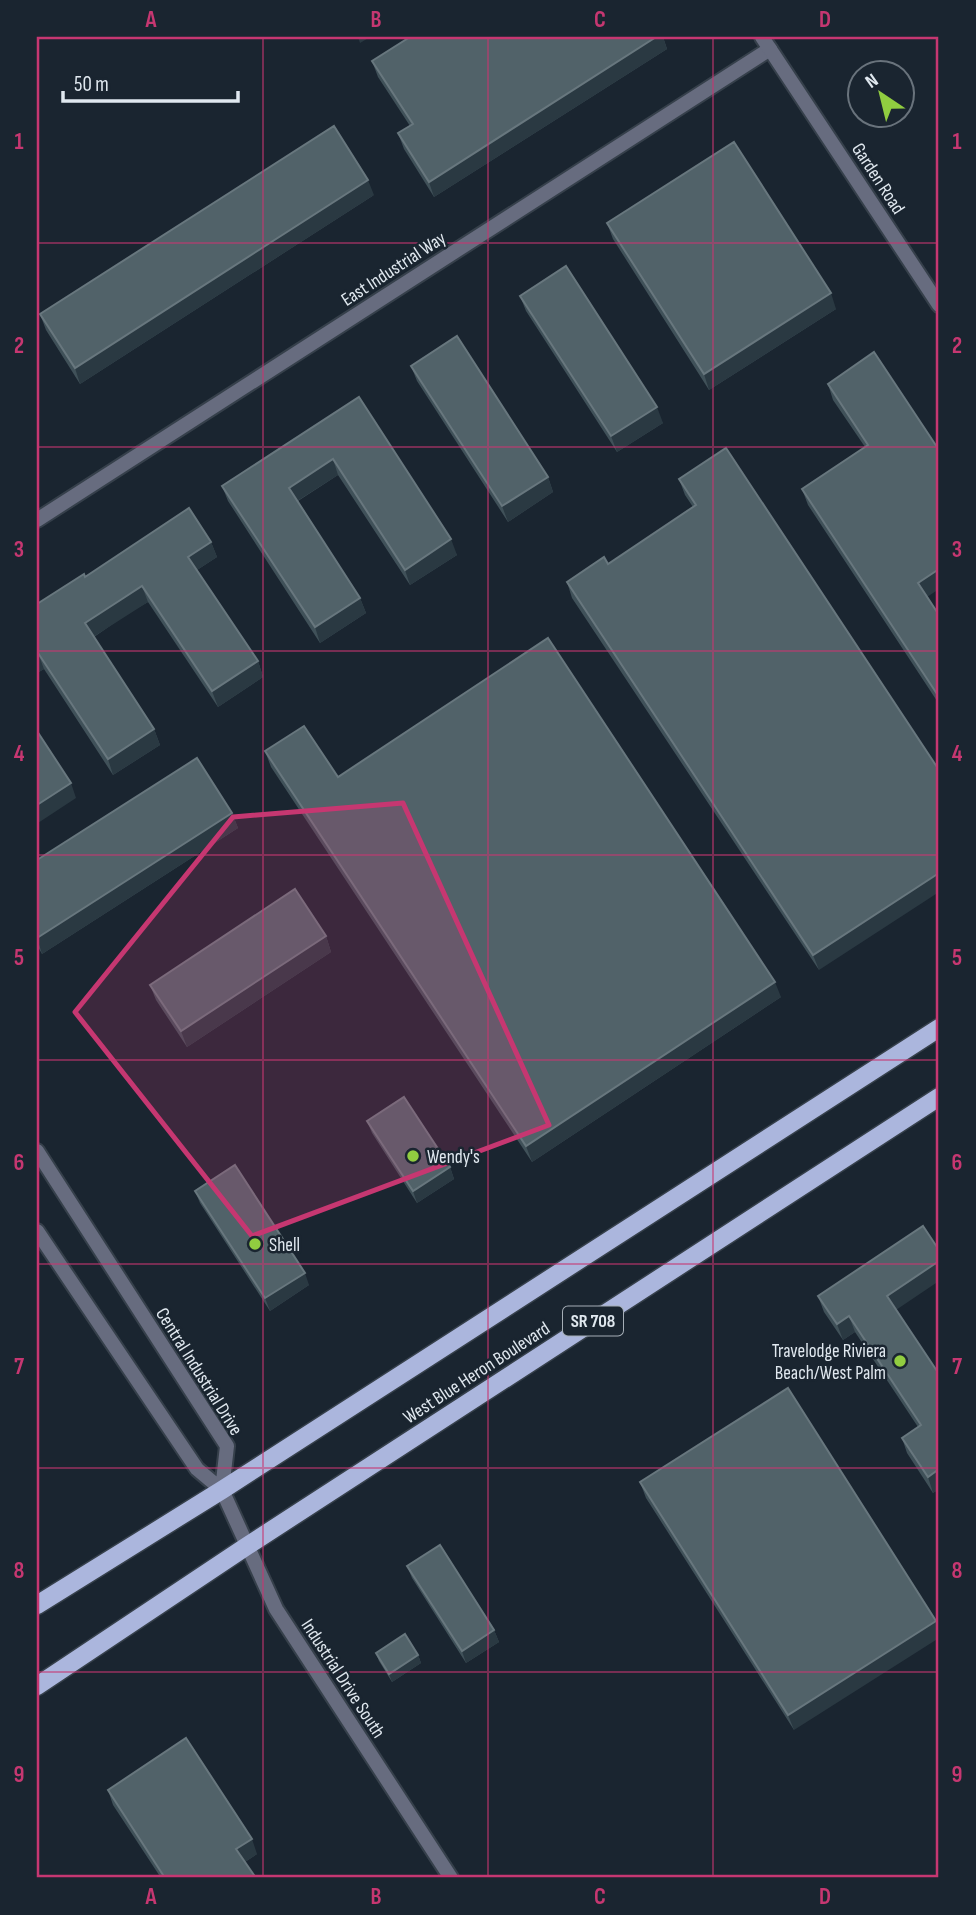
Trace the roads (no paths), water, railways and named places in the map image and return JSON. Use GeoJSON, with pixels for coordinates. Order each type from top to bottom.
{"type":"FeatureCollection","features":[{"type":"Feature","properties":{"kind":"main road","name":"West Blue Heron Boulevard"},"geometry":{"type":"LineString","coordinates":[[37,1605],[222,1490],[939,1028]]}},
{"type":"Feature","properties":{"kind":"main road","name":"West Blue Heron Boulevard"},"geometry":{"type":"LineString","coordinates":[[37,1686],[247,1546],[939,1097]]}},
{"type":"Feature","properties":{"kind":"street","name":"Garden Road"},"geometry":{"type":"LineString","coordinates":[[766,43],[939,305]]}},
{"type":"Feature","properties":{"kind":"street","name":"East Industrial Way"},"geometry":{"type":"LineString","coordinates":[[37,520],[766,43]]}},
{"type":"Feature","properties":{"kind":"street","name":"Central Industrial Drive"},"geometry":{"type":"LineString","coordinates":[[37,1151],[227,1446],[222,1490]]}},
{"type":"Feature","properties":{"kind":"street"},"geometry":{"type":"LineString","coordinates":[[37,1231],[197,1469],[222,1490]]}},
{"type":"Feature","properties":{"kind":"street","name":"Industrial Drive South"},"geometry":{"type":"LineString","coordinates":[[222,1490],[276,1609],[451,1878]]}},
{"type":"Feature","properties":{"kind":"place","name":"Wendy's"},"geometry":{"type":"Point","coordinates":[413,1156]}},
{"type":"Feature","properties":{"kind":"place","name":"Shell"},"geometry":{"type":"Point","coordinates":[255,1244]}},
{"type":"Feature","properties":{"kind":"place","name":"Travelodge Riviera Beach/West Palm"},"geometry":{"type":"Point","coordinates":[900,1361]}}]}
